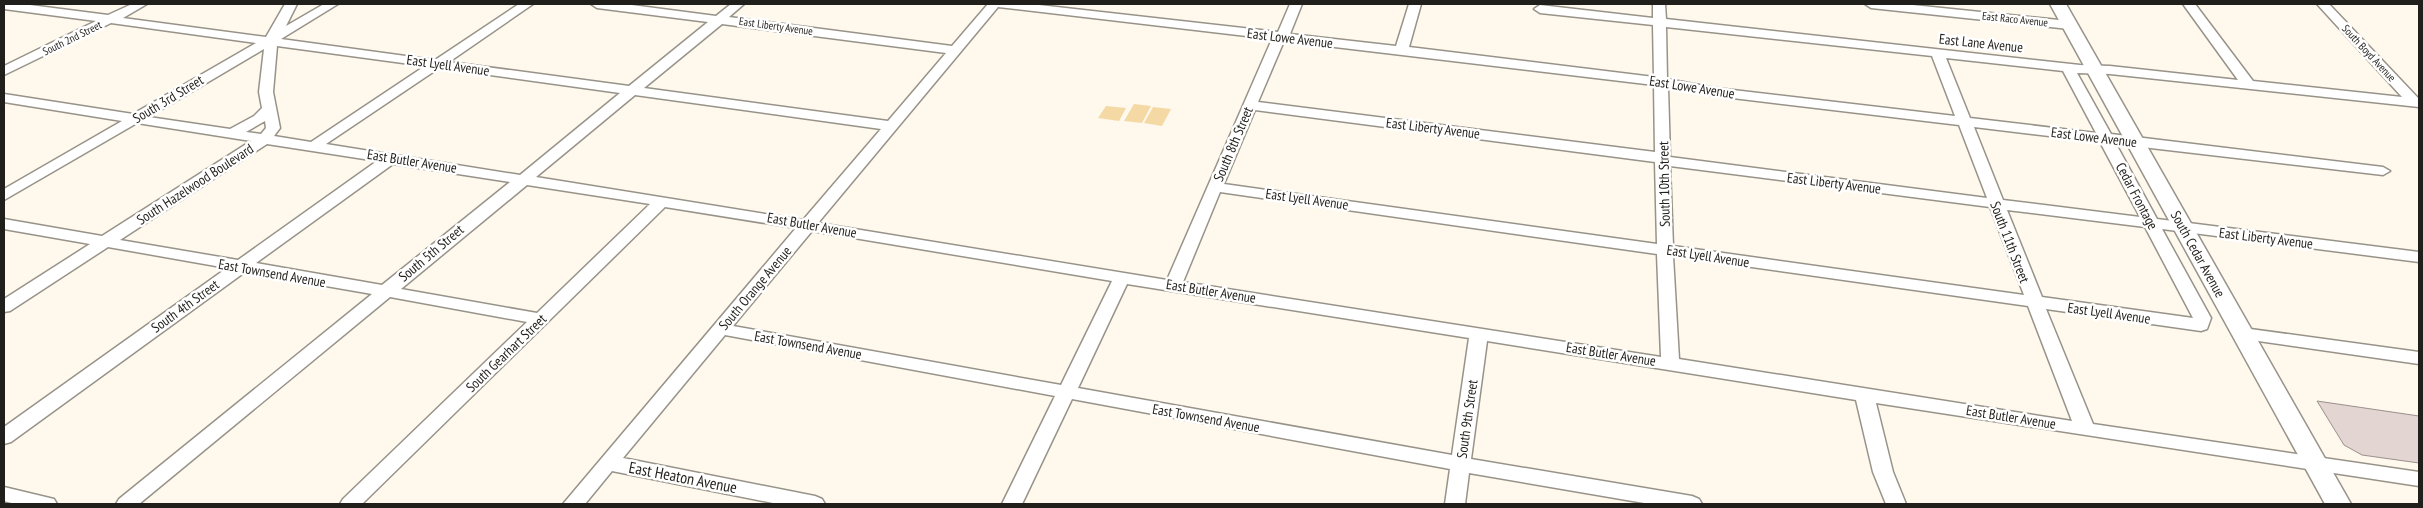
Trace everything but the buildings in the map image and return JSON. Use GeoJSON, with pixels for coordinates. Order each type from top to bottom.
{"type":"FeatureCollection","features":[{"type":"Feature","properties":{"kind":"main road","name":"South Cedar Avenue"},"geometry":{"type":"LineString","coordinates":[[2058,4],[2338,504]]}},
{"type":"Feature","properties":{"kind":"street","name":"East Lyell Avenue"},"geometry":{"type":"LineString","coordinates":[[5,4],[892,126]]}},
{"type":"Feature","properties":{"kind":"street","name":"South 2nd Street"},"geometry":{"type":"LineString","coordinates":[[4,72],[141,4]]}},
{"type":"Feature","properties":{"kind":"street","name":"South Hazelwood Boulevard"},"geometry":{"type":"LineString","coordinates":[[4,307],[266,138],[273,128],[268,110],[266,76],[270,40],[291,4]]}},
{"type":"Feature","properties":{"kind":"street","name":"South 3rd Street"},"geometry":{"type":"LineString","coordinates":[[4,195],[332,4]]}},
{"type":"Feature","properties":{"kind":"street"},"geometry":{"type":"LineString","coordinates":[[314,146],[527,4]]}},
{"type":"Feature","properties":{"kind":"street","name":"East Liberty Avenue"},"geometry":{"type":"LineString","coordinates":[[597,4],[955,50]]}},
{"type":"Feature","properties":{"kind":"street","name":"South 5th Street"},"geometry":{"type":"LineString","coordinates":[[126,504],[521,179],[738,4]]}},
{"type":"Feature","properties":{"kind":"street","name":"South Orange Avenue"},"geometry":{"type":"LineString","coordinates":[[573,504],[994,4]]}},
{"type":"Feature","properties":{"kind":"street","name":"East Lowe Avenue"},"geometry":{"type":"LineString","coordinates":[[1000,4],[1634,77],[1716,92],[2384,171]]}},
{"type":"Feature","properties":{"kind":"street","name":"South 8th Street"},"geometry":{"type":"LineString","coordinates":[[1173,285],[1250,105],[1296,4]]}},
{"type":"Feature","properties":{"kind":"street"},"geometry":{"type":"LineString","coordinates":[[1401,51],[1415,4]]}},
{"type":"Feature","properties":{"kind":"street","name":"South 10th Street"},"geometry":{"type":"LineString","coordinates":[[1660,4],[1660,83],[1670,364]]}},
{"type":"Feature","properties":{"kind":"street","name":"East Raco Avenue"},"geometry":{"type":"LineString","coordinates":[[1871,4],[2069,24]]}},
{"type":"Feature","properties":{"kind":"street"},"geometry":{"type":"LineString","coordinates":[[2189,4],[2248,84]]}},
{"type":"Feature","properties":{"kind":"street","name":"South Boyd Avenue"},"geometry":{"type":"LineString","coordinates":[[2323,4],[2417,102]]}},
{"type":"Feature","properties":{"kind":"street","name":"East Lane Avenue"},"geometry":{"type":"LineString","coordinates":[[1540,8],[2068,68],[2095,69],[2417,102]]}},
{"type":"Feature","properties":{"kind":"street","name":"South 11th Street"},"geometry":{"type":"LineString","coordinates":[[1938,54],[2085,429]]}},
{"type":"Feature","properties":{"kind":"street","name":"Cedar Frontage"},"geometry":{"type":"LineString","coordinates":[[2068,68],[2202,318],[2201,325]]}},
{"type":"Feature","properties":{"kind":"street","name":"East Butler Avenue"},"geometry":{"type":"LineString","coordinates":[[5,99],[266,138],[662,201],[958,252],[2316,465],[2419,479]]}},
{"type":"Feature","properties":{"kind":"street","name":"East Liberty Avenue"},"geometry":{"type":"LineString","coordinates":[[1250,105],[1652,156],[1663,160],[2419,258]]}},
{"type":"Feature","properties":{"kind":"street"},"geometry":{"type":"LineString","coordinates":[[234,134],[260,119],[268,110]]}},
{"type":"Feature","properties":{"kind":"street","name":"South 4th Street"},"geometry":{"type":"LineString","coordinates":[[4,438],[390,158]]}},
{"type":"Feature","properties":{"kind":"street","name":"East Lyell Avenue"},"geometry":{"type":"LineString","coordinates":[[1215,186],[2034,303],[2201,325]]}},
{"type":"Feature","properties":{"kind":"street","name":"South Gearhart Street"},"geometry":{"type":"LineString","coordinates":[[350,504],[662,201]]}},
{"type":"Feature","properties":{"kind":"street","name":"East Townsend Avenue"},"geometry":{"type":"LineString","coordinates":[[4,224],[542,319]]}},
{"type":"Feature","properties":{"kind":"street"},"geometry":{"type":"LineString","coordinates":[[1012,504],[1068,393],[1122,277]]}},
{"type":"Feature","properties":{"kind":"street","name":"East Townsend Avenue"},"geometry":{"type":"LineString","coordinates":[[721,329],[1460,464],[1692,504]]}},
{"type":"Feature","properties":{"kind":"street","name":"South 9th Street"},"geometry":{"type":"LineString","coordinates":[[1455,504],[1479,333]]}},
{"type":"Feature","properties":{"kind":"street"},"geometry":{"type":"LineString","coordinates":[[2242,334],[2419,358]]}},
{"type":"Feature","properties":{"kind":"street"},"geometry":{"type":"LineString","coordinates":[[1864,394],[1883,472],[1896,504]]}},
{"type":"Feature","properties":{"kind":"street","name":"East Heaton Avenue"},"geometry":{"type":"LineString","coordinates":[[609,462],[815,504]]}},
{"type":"Feature","properties":{"kind":"street"},"geometry":{"type":"LineString","coordinates":[[4,494],[47,504]]}},
{"type":"Feature","properties":{"kind":"shaded area"},"geometry":{"type":"Polygon","coordinates":[[[1134,104],[1151,106],[1142,123],[1124,121],[1134,104]]]}},
{"type":"Feature","properties":{"kind":"shaded area"},"geometry":{"type":"Polygon","coordinates":[[[1106,106],[1126,108],[1119,121],[1098,118],[1106,106]]]}},
{"type":"Feature","properties":{"kind":"shaded area"},"geometry":{"type":"Polygon","coordinates":[[[1153,107],[1171,109],[1162,126],[1144,123],[1153,107]]]}}]}
